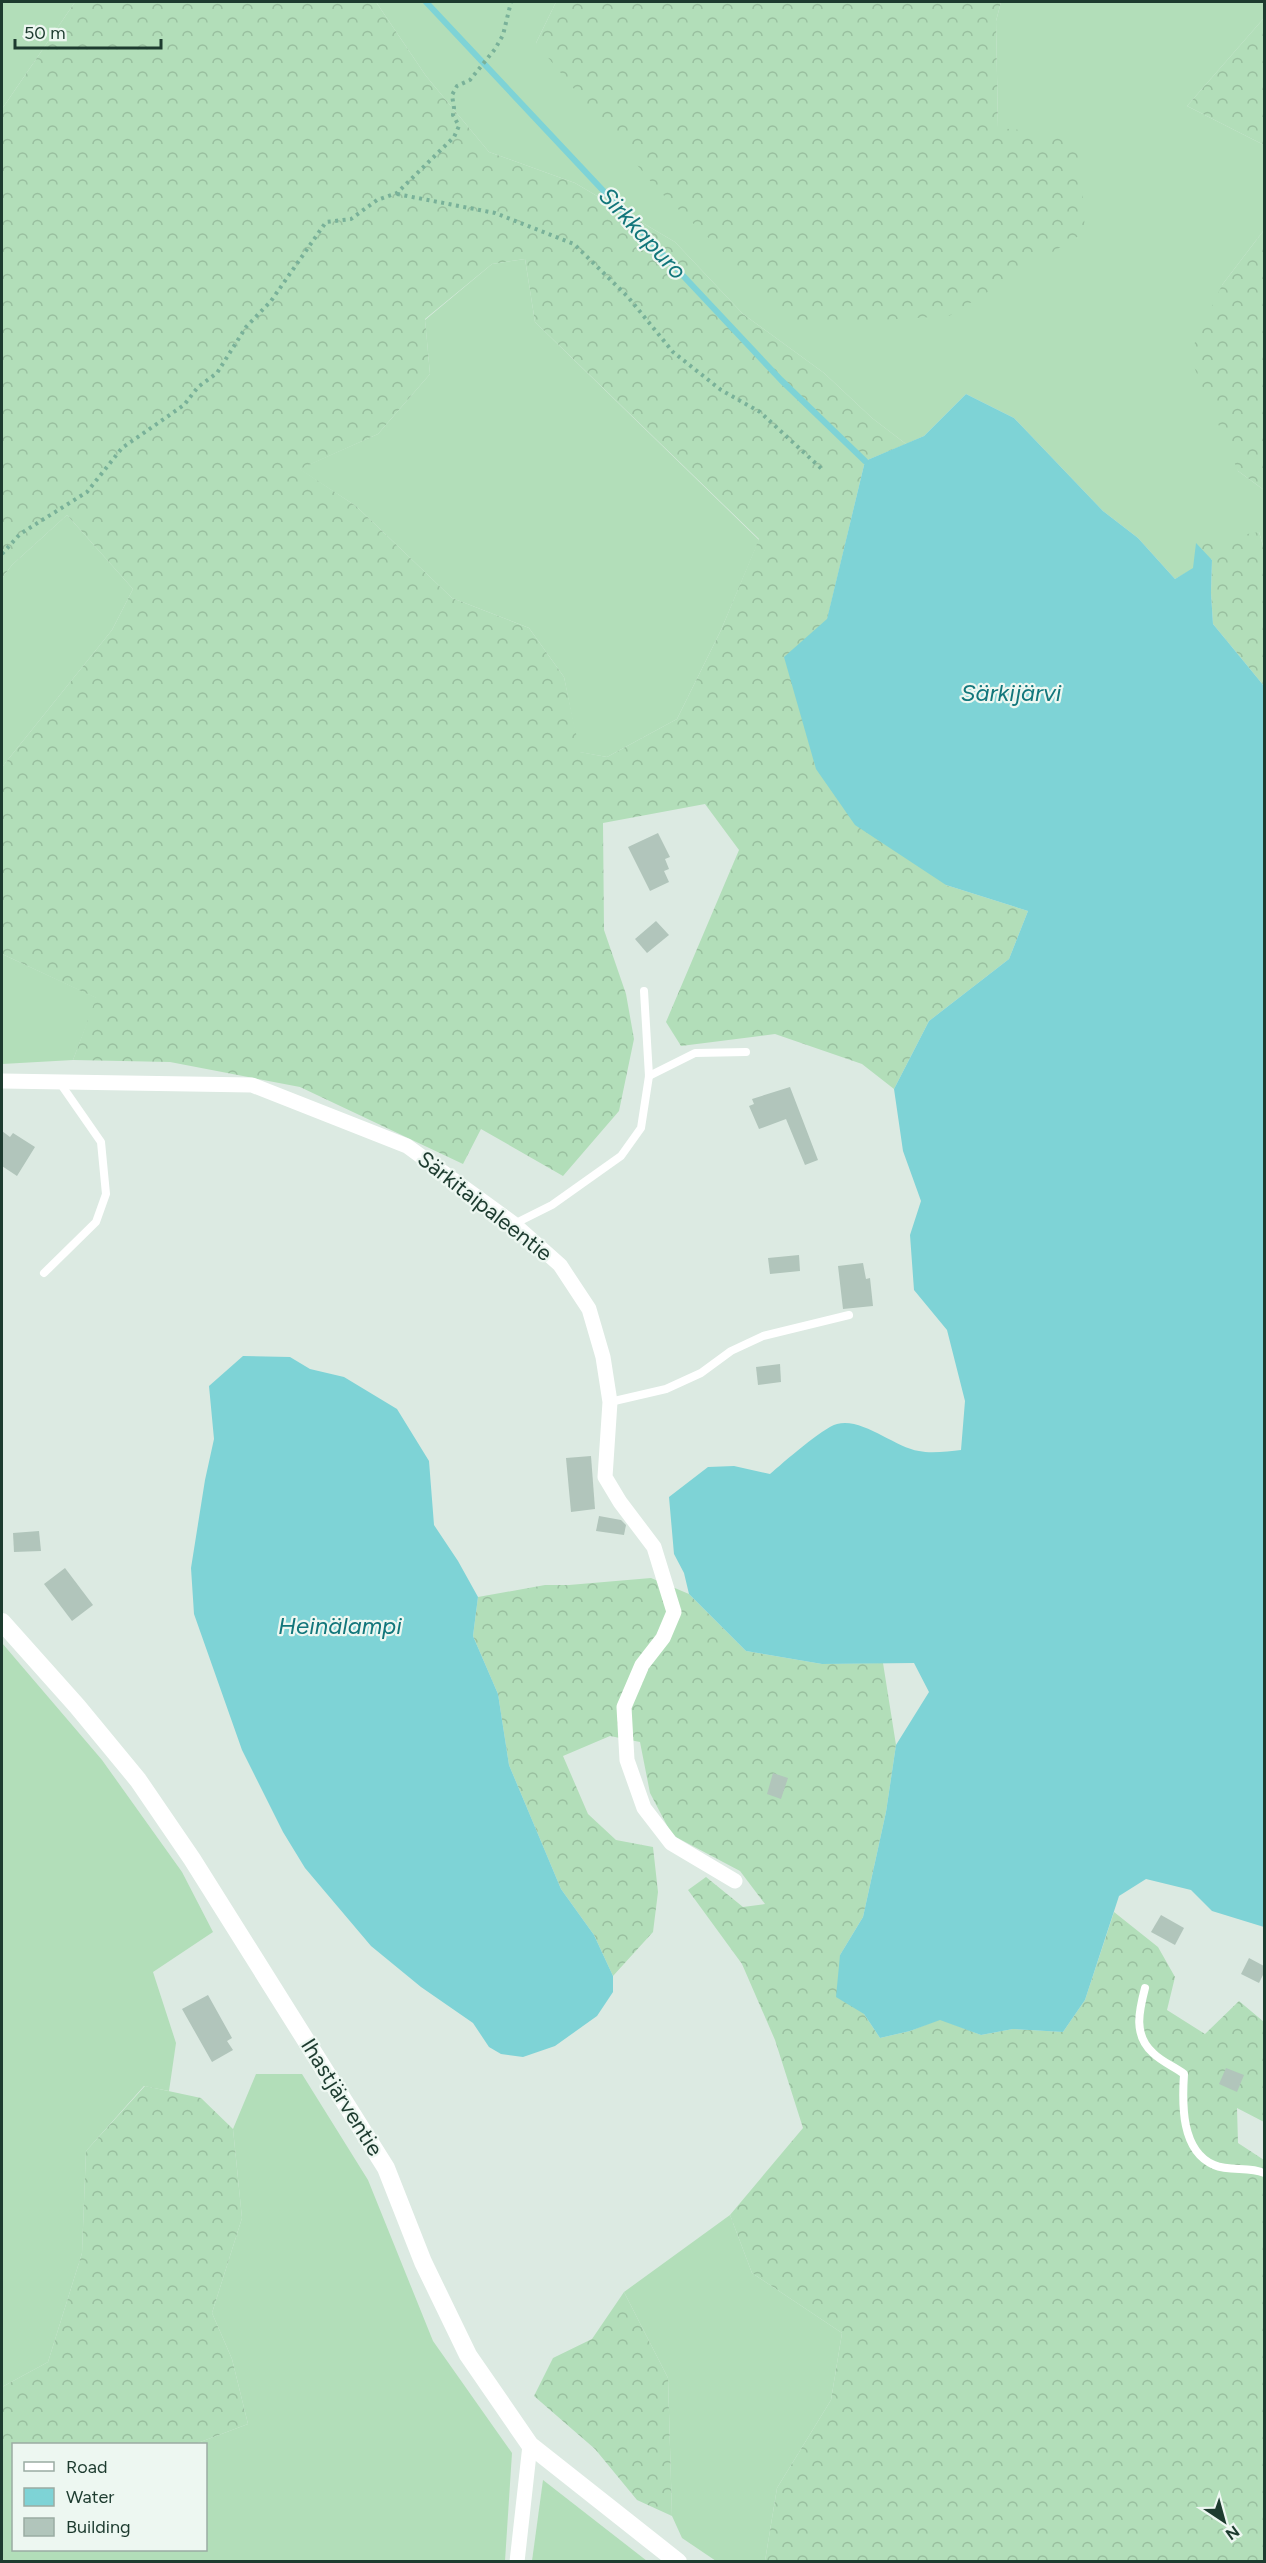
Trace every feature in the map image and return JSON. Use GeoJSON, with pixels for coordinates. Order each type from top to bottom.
{"type":"FeatureCollection","features":[{"type":"Feature","properties":{"kind":"street","name":"Särkitaipaleentie"},"geometry":{"type":"LineString","coordinates":[[2,1081],[252,1085],[406,1146],[514,1224],[560,1265],[589,1310],[603,1356],[610,1402],[605,1477],[620,1502],[654,1547],[674,1612],[663,1638],[642,1665],[624,1707],[627,1760],[644,1808],[671,1843],[735,1881]]}},
{"type":"Feature","properties":{"kind":"street","name":"Ihastjärventie"},"geometry":{"type":"LineString","coordinates":[[2,1622],[77,1706],[138,1780],[192,1859],[386,2168],[423,2262],[468,2355],[530,2445],[678,2562]]}},
{"type":"Feature","properties":{"kind":"street"},"geometry":{"type":"LineString","coordinates":[[518,2562],[530,2445]]}},
{"type":"Feature","properties":{"kind":"lane"},"geometry":{"type":"LineString","coordinates":[[514,1224],[552,1205],[621,1156],[641,1128],[649,1076],[644,992]]}},
{"type":"Feature","properties":{"kind":"lane"},"geometry":{"type":"LineString","coordinates":[[649,1076],[695,1053],[746,1052]]}},
{"type":"Feature","properties":{"kind":"lane"},"geometry":{"type":"LineString","coordinates":[[44,1273],[96,1222],[106,1194],[101,1142],[60,1083]]}},
{"type":"Feature","properties":{"kind":"lane"},"geometry":{"type":"LineString","coordinates":[[610,1402],[666,1389],[701,1373],[731,1351],[763,1336],[849,1315]]}},
{"type":"Feature","properties":{"kind":"lane"},"geometry":{"type":"LineString","coordinates":[[1144,1988],[1139,2011],[1141,2040],[1154,2055],[1185,2074],[1183,2120],[1191,2140],[1202,2157],[1215,2166],[1256,2169],[1264,2173]]}},
{"type":"Feature","properties":{"kind":"path"},"geometry":{"type":"LineString","coordinates":[[2,554],[20,534],[87,492],[122,448],[184,405],[198,387],[217,373],[246,327],[271,301],[326,222],[351,219],[376,200],[397,193],[454,137],[459,126],[453,115],[452,95],[457,86],[470,80],[503,35],[511,2]]}},
{"type":"Feature","properties":{"kind":"path"},"geometry":{"type":"LineString","coordinates":[[397,193],[495,213],[574,244],[628,297],[673,352],[721,390],[760,412],[824,471]]}},
{"type":"Feature","properties":{"kind":"green space"},"geometry":{"type":"Polygon","coordinates":[[[2,2],[75,2],[2,109],[2,2]]]}},
{"type":"Feature","properties":{"kind":"green space"},"geometry":{"type":"Polygon","coordinates":[[[75,2],[376,2],[426,76],[489,152],[575,183],[675,242],[743,314],[824,373],[872,418],[906,444],[865,461],[827,620],[946,885],[1028,911],[1009,959],[929,1021],[894,1089],[862,1064],[775,1034],[681,1046],[666,1022],[739,850],[705,804],[603,823],[604,930],[626,994],[634,1039],[619,1111],[563,1176],[481,1129],[463,1164],[300,1087],[170,1062],[73,1060],[96,998],[2,954],[2,767],[112,630],[133,589],[67,515],[12,565],[2,578],[2,109],[75,2]],[[525,259],[492,264],[425,319],[430,374],[378,434],[300,469],[356,506],[452,598],[529,628],[564,677],[580,752],[607,757],[677,719],[721,630],[759,539],[535,322],[525,259]]]}},
{"type":"Feature","properties":{"kind":"green space"},"geometry":{"type":"Polygon","coordinates":[[[376,2],[556,2],[536,43],[998,128],[996,21],[1001,2],[1264,2],[1264,18],[1187,106],[1264,145],[1264,230],[1222,285],[1238,471],[1264,490],[1264,549],[1259,532],[1175,579],[1138,538],[1103,511],[1014,418],[966,394],[924,436],[906,444],[872,418],[824,373],[743,314],[675,242],[575,183],[489,152],[426,76],[376,2]]]}},
{"type":"Feature","properties":{"kind":"green space"},"geometry":{"type":"Polygon","coordinates":[[[556,2],[1001,2],[996,21],[998,128],[1079,135],[1085,232],[949,316],[800,325],[657,189],[536,43],[556,2]]]}},
{"type":"Feature","properties":{"kind":"green space"},"geometry":{"type":"Polygon","coordinates":[[[1264,18],[1264,145],[1187,106],[1264,18]]]}},
{"type":"Feature","properties":{"kind":"green space"},"geometry":{"type":"Polygon","coordinates":[[[1264,230],[1264,490],[1238,471],[1189,355],[1222,285],[1264,230]]]}},
{"type":"Feature","properties":{"kind":"green space"},"geometry":{"type":"Polygon","coordinates":[[[525,259],[535,322],[759,540],[721,630],[677,719],[607,757],[579,752],[564,677],[529,628],[452,598],[356,506],[299,469],[378,434],[430,374],[425,320],[492,264],[525,259]]]}},
{"type":"Feature","properties":{"kind":"green space"},"geometry":{"type":"Polygon","coordinates":[[[67,515],[133,589],[112,630],[2,767],[2,578],[12,565],[67,515]]]}},
{"type":"Feature","properties":{"kind":"green space"},"geometry":{"type":"Polygon","coordinates":[[[1259,532],[1264,549],[1264,686],[1213,624],[1212,560],[1196,543],[1259,532]]]}},
{"type":"Feature","properties":{"kind":"green space"},"geometry":{"type":"Polygon","coordinates":[[[2,954],[97,998],[73,1060],[2,1064],[2,954]]]}},
{"type":"Feature","properties":{"kind":"green space"},"geometry":{"type":"Polygon","coordinates":[[[651,1578],[689,1594],[746,1651],[822,1664],[883,1663],[896,1745],[886,1812],[863,1917],[840,1955],[864,2014],[880,2038],[910,2031],[940,2019],[981,2035],[1013,2029],[1063,2032],[1085,2000],[1114,1912],[1158,1947],[1175,1977],[1167,2010],[1205,2034],[1239,2001],[1264,2022],[1264,2122],[1237,2108],[1238,2143],[1264,2160],[1264,2561],[765,2561],[777,2488],[831,2400],[842,2333],[752,2273],[730,2215],[803,2128],[775,2040],[742,1964],[688,1890],[706,1877],[743,1907],[765,1904],[740,1871],[672,1835],[650,1793],[640,1742],[610,1736],[563,1756],[588,1814],[616,1840],[653,1847],[658,1892],[653,1932],[613,1976],[594,1935],[561,1889],[509,1765],[498,1694],[473,1636],[478,1597],[545,1585],[651,1578]]]}},
{"type":"Feature","properties":{"kind":"green space"},"geometry":{"type":"Polygon","coordinates":[[[2,1643],[102,1760],[182,1872],[213,1932],[153,1972],[176,2043],[169,2091],[144,2086],[86,2151],[82,2253],[48,2362],[2,2387],[2,1643]]]}},
{"type":"Feature","properties":{"kind":"green space"},"geometry":{"type":"Polygon","coordinates":[[[256,2074],[302,2074],[368,2180],[433,2341],[512,2453],[505,2561],[2,2561],[2,2447],[12,2447],[12,2551],[207,2551],[207,2443],[198,2443],[248,2424],[232,2359],[212,2313],[242,2218],[233,2129],[256,2074]]]}},
{"type":"Feature","properties":{"kind":"green space"},"geometry":{"type":"Polygon","coordinates":[[[145,2086],[201,2098],[233,2129],[242,2218],[212,2313],[232,2359],[248,2424],[198,2443],[12,2443],[12,2447],[2,2447],[2,2387],[48,2362],[82,2253],[86,2151],[145,2086]]]}},
{"type":"Feature","properties":{"kind":"green space"},"geometry":{"type":"Polygon","coordinates":[[[730,2215],[752,2273],[842,2333],[831,2400],[777,2488],[765,2561],[716,2561],[682,2538],[672,2516],[668,2378],[624,2292],[730,2215]]]}},
{"type":"Feature","properties":{"kind":"green space"},"geometry":{"type":"Polygon","coordinates":[[[624,2292],[668,2378],[672,2516],[637,2500],[595,2449],[534,2396],[553,2358],[592,2339],[624,2292]]]}},
{"type":"Feature","properties":{"kind":"green space"},"geometry":{"type":"Polygon","coordinates":[[[543,2480],[647,2561],[532,2561],[543,2480]]]}},
{"type":"Feature","properties":{"kind":"water","name":"Särkijärvi"},"geometry":{"type":"Polygon","coordinates":[[[966,394],[1014,418],[1103,511],[1138,538],[1175,579],[1193,568],[1196,543],[1212,560],[1213,624],[1264,686],[1264,1927],[1212,1911],[1191,1890],[1146,1879],[1119,1896],[1085,2000],[1063,2032],[1013,2029],[981,2035],[940,2020],[910,2031],[880,2038],[864,2014],[836,1997],[840,1955],[863,1917],[886,1812],[896,1745],[929,1692],[914,1663],[822,1664],[746,1651],[689,1594],[684,1573],[674,1554],[669,1497],[708,1467],[734,1466],[770,1474],[813,1439],[837,1424],[847,1423],[867,1428],[919,1451],[961,1450],[965,1401],[947,1330],[914,1290],[910,1235],[921,1201],[903,1151],[894,1089],[929,1021],[1009,959],[1028,911],[946,885],[855,825],[816,769],[784,657],[827,619],[865,461],[924,436],[966,394]]]}},
{"type":"Feature","properties":{"kind":"water","name":"Heinälampi"},"geometry":{"type":"Polygon","coordinates":[[[243,1356],[290,1357],[310,1369],[344,1377],[397,1409],[429,1461],[434,1525],[478,1597],[473,1636],[498,1694],[509,1765],[561,1889],[594,1935],[613,1976],[613,1992],[597,2016],[555,2046],[523,2057],[501,2054],[489,2047],[473,2023],[421,1987],[371,1946],[305,1868],[283,1832],[242,1750],[194,1614],[191,1568],[214,1439],[209,1386],[243,1356]]]}},
{"type":"Feature","properties":{"kind":"building"},"geometry":{"type":"Polygon","coordinates":[[[658,833],[670,857],[665,859],[669,869],[664,871],[669,882],[650,891],[628,847],[658,833]]]}},
{"type":"Feature","properties":{"kind":"building"},"geometry":{"type":"Polygon","coordinates":[[[656,921],[669,935],[647,953],[635,939],[656,921]]]}},
{"type":"Feature","properties":{"kind":"building"},"geometry":{"type":"Polygon","coordinates":[[[790,1087],[818,1160],[805,1165],[786,1119],[759,1129],[749,1106],[754,1104],[752,1099],[790,1087]]]}},
{"type":"Feature","properties":{"kind":"building"},"geometry":{"type":"Polygon","coordinates":[[[2,1131],[10,1137],[13,1133],[35,1147],[17,1176],[2,1166],[2,1131]]]}},
{"type":"Feature","properties":{"kind":"building"},"geometry":{"type":"Polygon","coordinates":[[[799,1255],[800,1271],[770,1274],[768,1258],[799,1255]]]}},
{"type":"Feature","properties":{"kind":"building"},"geometry":{"type":"Polygon","coordinates":[[[863,1263],[866,1279],[870,1278],[873,1306],[843,1309],[838,1266],[863,1263]]]}},
{"type":"Feature","properties":{"kind":"building"},"geometry":{"type":"Polygon","coordinates":[[[780,1364],[781,1382],[758,1385],[756,1367],[780,1364]]]}},
{"type":"Feature","properties":{"kind":"building"},"geometry":{"type":"Polygon","coordinates":[[[591,1456],[595,1509],[571,1512],[566,1458],[591,1456]]]}},
{"type":"Feature","properties":{"kind":"building"},"geometry":{"type":"Polygon","coordinates":[[[599,1516],[621,1520],[626,1525],[624,1535],[596,1531],[599,1516]]]}},
{"type":"Feature","properties":{"kind":"building"},"geometry":{"type":"Polygon","coordinates":[[[39,1531],[41,1551],[14,1552],[13,1533],[39,1531]]]}},
{"type":"Feature","properties":{"kind":"building"},"geometry":{"type":"Polygon","coordinates":[[[65,1568],[93,1605],[72,1621],[44,1584],[65,1568]]]}},
{"type":"Feature","properties":{"kind":"building"},"geometry":{"type":"Polygon","coordinates":[[[773,1773],[788,1778],[781,1799],[767,1794],[773,1773]]]}},
{"type":"Feature","properties":{"kind":"building"},"geometry":{"type":"Polygon","coordinates":[[[1161,1915],[1184,1928],[1175,1945],[1151,1932],[1161,1915]]]}},
{"type":"Feature","properties":{"kind":"building"},"geometry":{"type":"Polygon","coordinates":[[[1249,1958],[1264,1966],[1264,1973],[1259,1983],[1241,1974],[1249,1958]]]}},
{"type":"Feature","properties":{"kind":"building"},"geometry":{"type":"Polygon","coordinates":[[[208,1995],[232,2038],[227,2041],[233,2050],[212,2062],[182,2009],[208,1995]]]}},
{"type":"Feature","properties":{"kind":"building"},"geometry":{"type":"Polygon","coordinates":[[[1226,2068],[1244,2075],[1237,2092],[1219,2084],[1226,2068]]]}},
{"type":"Feature","properties":{"kind":"waterway","name":"Sirkkapuro"},"geometry":{"type":"LineString","coordinates":[[426,2],[781,380],[865,461]]}}]}
